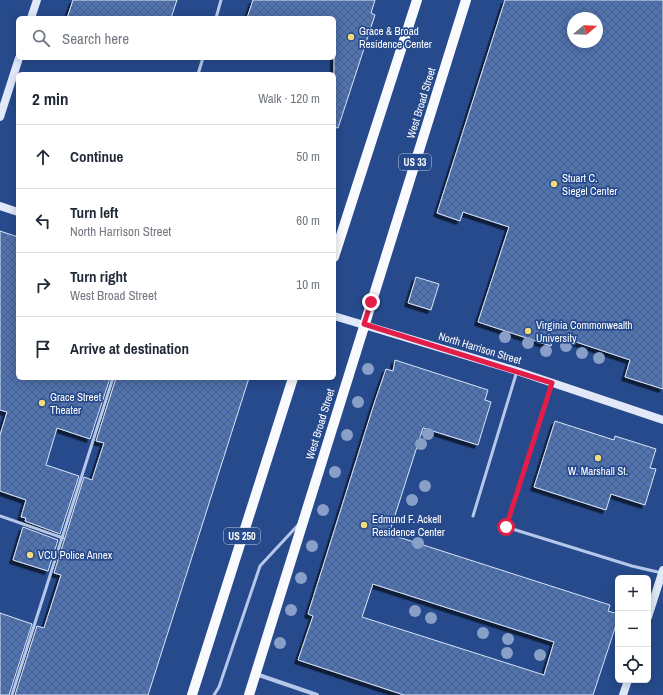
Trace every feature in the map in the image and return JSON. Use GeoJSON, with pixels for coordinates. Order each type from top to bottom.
{"type":"FeatureCollection","features":[{"type":"Feature","properties":{"kind":"main road"},"geometry":{"type":"LineString","coordinates":[[32,16],[37,0]]}},
{"type":"Feature","properties":{"kind":"main road"},"geometry":{"type":"LineString","coordinates":[[336,251],[417,0]]}},
{"type":"Feature","properties":{"kind":"main road","name":"West Broad Street"},"geometry":{"type":"LineString","coordinates":[[249,695],[466,0]]}},
{"type":"Feature","properties":{"kind":"main road"},"geometry":{"type":"LineString","coordinates":[[0,117],[18,60]]}},
{"type":"Feature","properties":{"kind":"main road"},"geometry":{"type":"LineString","coordinates":[[0,206],[16,211]]}},
{"type":"Feature","properties":{"kind":"main road","name":"North Harrison Street"},"geometry":{"type":"LineString","coordinates":[[336,317],[517,371],[663,420]]}},
{"type":"Feature","properties":{"kind":"main road","name":"US 250"},"geometry":{"type":"LineString","coordinates":[[192,695],[292,380]]}},
{"type":"Feature","properties":{"kind":"main road"},"geometry":{"type":"LineString","coordinates":[[650,611],[663,572]]}},
{"type":"Feature","properties":{"kind":"main road"},"geometry":{"type":"LineString","coordinates":[[623,695],[627,683]]}},
{"type":"Feature","properties":{"kind":"street"},"geometry":{"type":"LineString","coordinates":[[256,674],[317,695]]}},
{"type":"Feature","properties":{"kind":"lane"},"geometry":{"type":"LineString","coordinates":[[217,16],[221,0]]}},
{"type":"Feature","properties":{"kind":"lane"},"geometry":{"type":"LineString","coordinates":[[199,72],[202,60]]}},
{"type":"Feature","properties":{"kind":"lane"},"geometry":{"type":"LineString","coordinates":[[472,516],[517,371]]}},
{"type":"Feature","properties":{"kind":"lane"},"geometry":{"type":"LineString","coordinates":[[12,695],[112,380]]}},
{"type":"Feature","properties":{"kind":"lane"},"geometry":{"type":"LineString","coordinates":[[552,383],[506,527],[632,566],[663,572]]}},
{"type":"Feature","properties":{"kind":"lane"},"geometry":{"type":"LineString","coordinates":[[0,516],[63,538]]}},
{"type":"Feature","properties":{"kind":"lane"},"geometry":{"type":"LineString","coordinates":[[214,695],[219,687],[260,566],[303,520]]}},
{"type":"Feature","properties":{"kind":"building"},"geometry":{"type":"Polygon","coordinates":[[[73,0],[177,0],[172,16],[68,16],[73,0]]]}},
{"type":"Feature","properties":{"kind":"building","name":"Grace & Broad Residence Center"},"geometry":{"type":"Polygon","coordinates":[[[253,0],[375,0],[371,13],[375,15],[338,128],[336,128],[336,72],[334,72],[334,60],[336,60],[336,16],[248,16],[253,0]]]}},
{"type":"Feature","properties":{"kind":"building","name":"Stuart C. Siegel Center"},"geometry":{"type":"Polygon","coordinates":[[[505,0],[663,0],[663,389],[625,377],[630,360],[555,335],[551,346],[478,322],[509,227],[463,212],[460,221],[437,213],[505,0]]]}},
{"type":"Feature","properties":{"kind":"building"},"geometry":{"type":"Polygon","coordinates":[[[0,231],[16,236],[16,380],[109,380],[90,439],[57,428],[46,465],[79,476],[60,534],[25,521],[26,518],[21,517],[26,500],[0,491],[0,435],[7,412],[0,410],[0,231]]]}},
{"type":"Feature","properties":{"kind":"building"},"geometry":{"type":"Polygon","coordinates":[[[416,277],[439,284],[431,310],[408,303],[416,277]]]}},
{"type":"Feature","properties":{"kind":"building","name":"Edmund F. Ackell Residence Center"},"geometry":{"type":"Polygon","coordinates":[[[395,360],[488,390],[485,400],[491,402],[478,445],[423,428],[389,534],[610,605],[608,611],[615,613],[615,628],[593,695],[404,695],[298,660],[313,616],[308,614],[386,369],[393,371],[395,360]],[[373,584],[362,617],[544,675],[554,642],[373,584]]]}},
{"type":"Feature","properties":{"kind":"building"},"geometry":{"type":"Polygon","coordinates":[[[115,380],[248,380],[148,695],[15,695],[37,626],[44,628],[61,575],[54,573],[84,477],[92,480],[104,443],[96,441],[115,380]]]}},
{"type":"Feature","properties":{"kind":"building","name":"W. Marshall St."},"geometry":{"type":"Polygon","coordinates":[[[555,421],[614,440],[615,436],[656,449],[650,468],[656,469],[645,505],[611,494],[606,510],[534,487],[555,421]]]}},
{"type":"Feature","properties":{"kind":"building"},"geometry":{"type":"Polygon","coordinates":[[[23,527],[58,540],[48,571],[13,560],[23,527]]]}},
{"type":"Feature","properties":{"kind":"building"},"geometry":{"type":"Polygon","coordinates":[[[0,613],[32,624],[9,695],[0,695],[0,613]]]}},
{"type":"Feature","properties":{"kind":"place","name":"Grace & Broad Residence Center"},"geometry":{"type":"Point","coordinates":[351,37]}},
{"type":"Feature","properties":{"kind":"place","name":"Stuart C. Siegel Center"},"geometry":{"type":"Point","coordinates":[554,184]}},
{"type":"Feature","properties":{"kind":"place","name":"Virginia Commonwealth University"},"geometry":{"type":"Point","coordinates":[528,331]}},
{"type":"Feature","properties":{"kind":"place","name":"Grace Street Theater"},"geometry":{"type":"Point","coordinates":[42,403]}},
{"type":"Feature","properties":{"kind":"place","name":"W. Marshall St."},"geometry":{"type":"Point","coordinates":[598,458]}},
{"type":"Feature","properties":{"kind":"place","name":"Edmund F. Ackell Residence Center"},"geometry":{"type":"Point","coordinates":[364,525]}},
{"type":"Feature","properties":{"kind":"place","name":"VCU Police Annex"},"geometry":{"type":"Point","coordinates":[30,555]}},
{"type":"Feature","properties":{"kind":"route"},"geometry":{"type":"LineString","coordinates":[[371,302],[364,324],[552,383],[506,527]]}}]}
